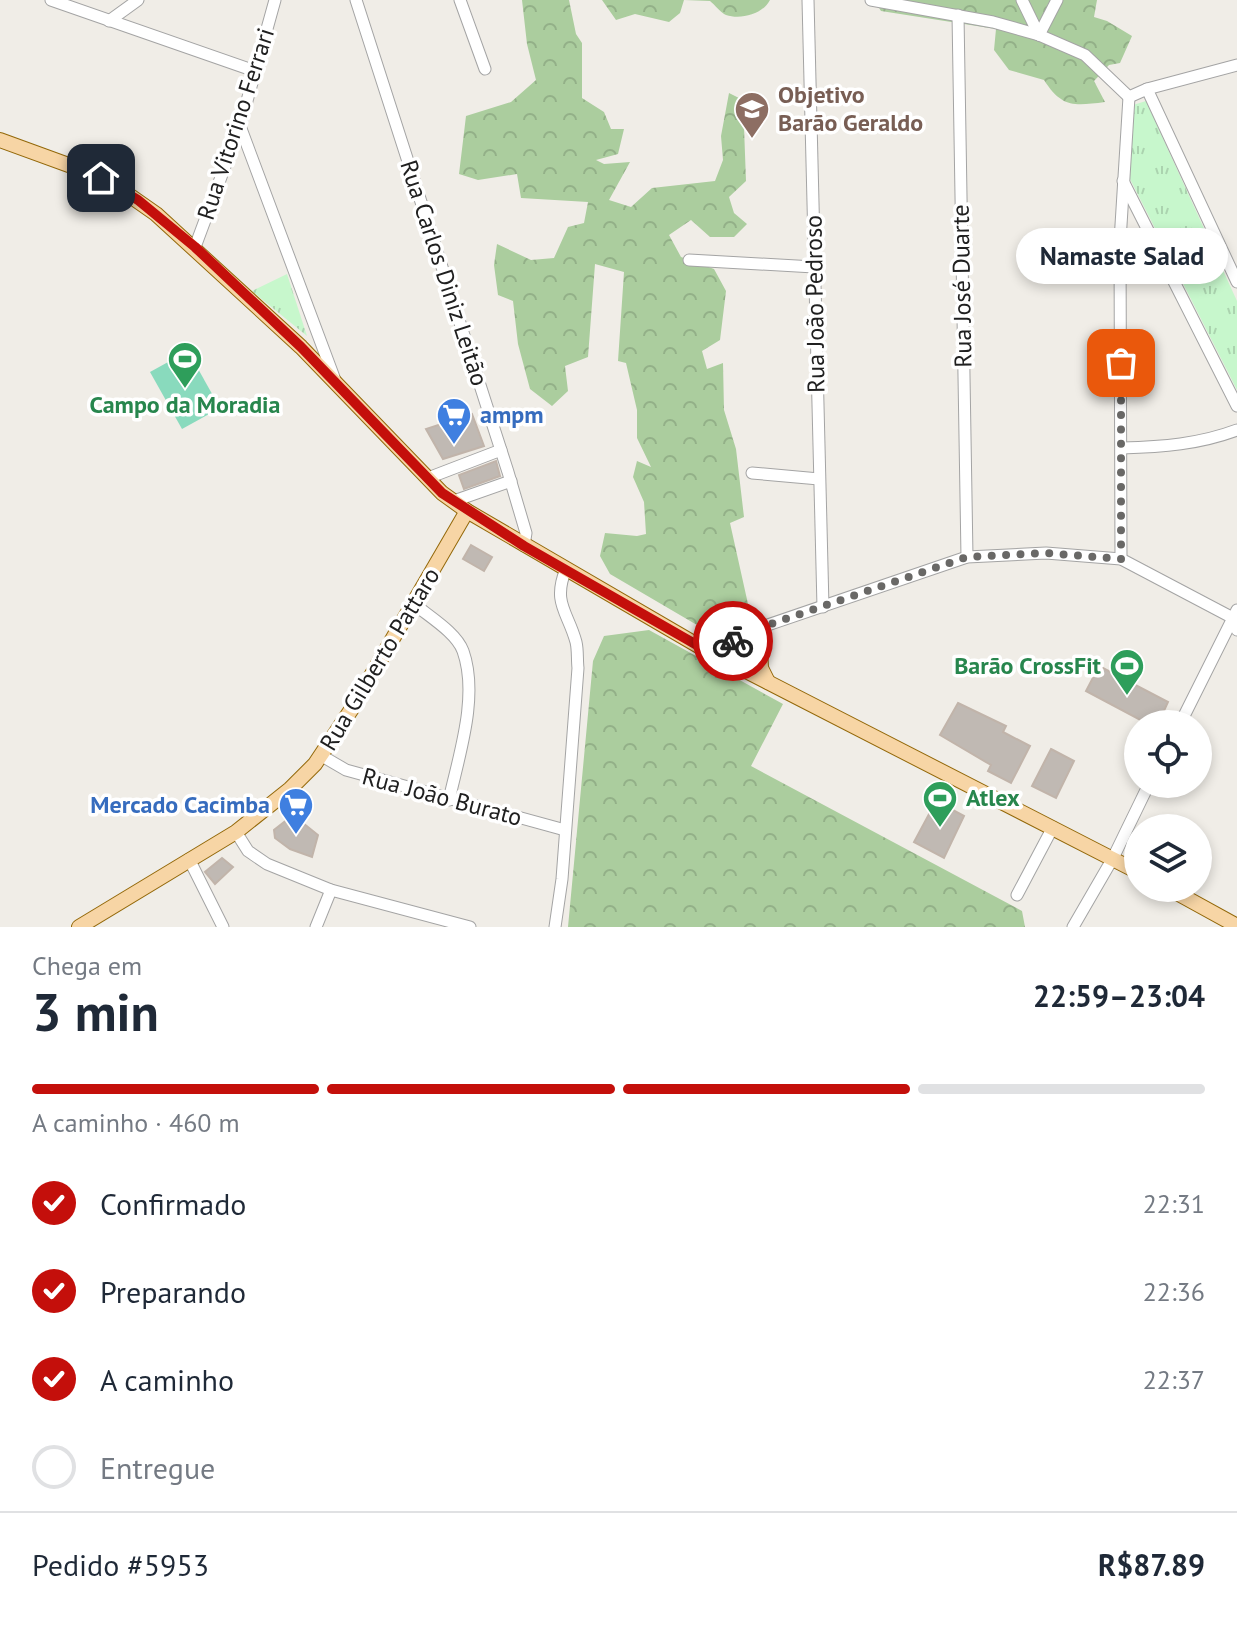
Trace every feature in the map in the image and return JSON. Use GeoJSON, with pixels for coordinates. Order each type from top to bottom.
{"type":"FeatureCollection","features":[{"type":"Feature","properties":{"kind":"main road"},"geometry":{"type":"LineString","coordinates":[[0,140],[85,171],[116,186],[147,207],[195,247],[428,478],[467,511],[709,652],[1124,864]]}},
{"type":"Feature","properties":{"kind":"main road","name":"Rua Gilberto Pattaro"},"geometry":{"type":"LineString","coordinates":[[79,927],[236,832],[290,789],[322,756],[467,511]]}},
{"type":"Feature","properties":{"kind":"main road"},"geometry":{"type":"LineString","coordinates":[[759,628],[761,668],[768,682]]}},
{"type":"Feature","properties":{"kind":"main road"},"geometry":{"type":"LineString","coordinates":[[1193,902],[1237,926]]}},
{"type":"Feature","properties":{"kind":"street"},"geometry":{"type":"LineString","coordinates":[[51,0],[255,71]]}},
{"type":"Feature","properties":{"kind":"street"},"geometry":{"type":"LineString","coordinates":[[109,21],[138,0]]}},
{"type":"Feature","properties":{"kind":"street","name":"Rua Vitorino Ferrari"},"geometry":{"type":"LineString","coordinates":[[195,247],[240,126],[275,0]]}},
{"type":"Feature","properties":{"kind":"street","name":"Rua Carlos Diniz Leitão"},"geometry":{"type":"LineString","coordinates":[[356,0],[511,481],[526,533],[524,546]]}},
{"type":"Feature","properties":{"kind":"street"},"geometry":{"type":"LineString","coordinates":[[460,0],[485,69]]}},
{"type":"Feature","properties":{"kind":"street","name":"Rua João Pedroso"},"geometry":{"type":"LineString","coordinates":[[808,0],[823,607]]}},
{"type":"Feature","properties":{"kind":"street"},"geometry":{"type":"LineString","coordinates":[[871,0],[958,15],[1039,35],[1085,55],[1129,97]]}},
{"type":"Feature","properties":{"kind":"street"},"geometry":{"type":"LineString","coordinates":[[1022,0],[1039,35]]}},
{"type":"Feature","properties":{"kind":"street"},"geometry":{"type":"LineString","coordinates":[[1039,35],[1057,0]]}},
{"type":"Feature","properties":{"kind":"street","name":"Rua José Duarte"},"geometry":{"type":"LineString","coordinates":[[958,15],[967,557]]}},
{"type":"Feature","properties":{"kind":"street"},"geometry":{"type":"LineString","coordinates":[[1129,97],[1147,89],[1237,65]]}},
{"type":"Feature","properties":{"kind":"street"},"geometry":{"type":"LineString","coordinates":[[1147,89],[1237,282]]}},
{"type":"Feature","properties":{"kind":"street"},"geometry":{"type":"LineString","coordinates":[[1121,559],[1120,249],[1129,97]]}},
{"type":"Feature","properties":{"kind":"street"},"geometry":{"type":"LineString","coordinates":[[240,126],[336,384]]}},
{"type":"Feature","properties":{"kind":"street"},"geometry":{"type":"LineString","coordinates":[[1123,181],[1237,406]]}},
{"type":"Feature","properties":{"kind":"street"},"geometry":{"type":"LineString","coordinates":[[1120,249],[1134,240],[1154,240]]}},
{"type":"Feature","properties":{"kind":"street"},"geometry":{"type":"LineString","coordinates":[[689,260],[814,267]]}},
{"type":"Feature","properties":{"kind":"street"},"geometry":{"type":"LineString","coordinates":[[1122,448],[1180,445],[1215,439],[1237,430]]}},
{"type":"Feature","properties":{"kind":"street"},"geometry":{"type":"LineString","coordinates":[[428,478],[501,450]]}},
{"type":"Feature","properties":{"kind":"street"},"geometry":{"type":"LineString","coordinates":[[752,473],[819,479]]}},
{"type":"Feature","properties":{"kind":"street"},"geometry":{"type":"LineString","coordinates":[[454,501],[511,481]]}},
{"type":"Feature","properties":{"kind":"street"},"geometry":{"type":"LineString","coordinates":[[709,652],[759,628],[967,557],[1046,553],[1121,559],[1235,614]]}},
{"type":"Feature","properties":{"kind":"street"},"geometry":{"type":"LineString","coordinates":[[555,927],[562,879],[578,668],[576,642],[564,614],[559,586],[566,569]]}},
{"type":"Feature","properties":{"kind":"street"},"geometry":{"type":"LineString","coordinates":[[413,603],[448,632],[462,649],[464,657],[469,698],[449,800]]}},
{"type":"Feature","properties":{"kind":"street"},"geometry":{"type":"LineString","coordinates":[[1235,614],[1237,630]]}},
{"type":"Feature","properties":{"kind":"street"},"geometry":{"type":"LineString","coordinates":[[1187,710],[1235,614]]}},
{"type":"Feature","properties":{"kind":"street","name":"Rua João Burato"},"geometry":{"type":"LineString","coordinates":[[322,756],[346,770],[565,830]]}},
{"type":"Feature","properties":{"kind":"street"},"geometry":{"type":"LineString","coordinates":[[1073,927],[1113,858],[1142,798]]}},
{"type":"Feature","properties":{"kind":"street"},"geometry":{"type":"LineString","coordinates":[[1017,895],[1053,827]]}},
{"type":"Feature","properties":{"kind":"street"},"geometry":{"type":"LineString","coordinates":[[236,832],[248,851],[267,864],[331,890],[435,923],[470,927]]}},
{"type":"Feature","properties":{"kind":"street"},"geometry":{"type":"LineString","coordinates":[[189,859],[223,927]]}},
{"type":"Feature","properties":{"kind":"street"},"geometry":{"type":"LineString","coordinates":[[316,927],[331,890]]}},
{"type":"Feature","properties":{"kind":"green space"},"geometry":{"type":"Polygon","coordinates":[[[522,0],[569,0],[576,34],[582,43],[582,98],[604,112],[611,129],[624,129],[618,154],[596,160],[604,164],[630,162],[609,200],[631,207],[652,188],[715,181],[723,160],[721,136],[729,93],[743,100],[746,181],[729,197],[734,213],[747,224],[734,237],[710,237],[691,220],[669,235],[681,257],[714,269],[726,291],[720,340],[702,351],[707,369],[723,363],[724,410],[736,449],[744,517],[730,523],[750,613],[714,635],[610,574],[600,556],[605,533],[646,534],[644,502],[633,477],[637,461],[651,467],[637,438],[637,410],[626,363],[618,361],[624,272],[595,264],[588,357],[565,366],[568,391],[552,406],[530,389],[518,344],[513,301],[498,295],[494,265],[497,244],[531,260],[554,258],[568,227],[584,223],[588,202],[521,198],[517,174],[478,180],[459,174],[466,116],[511,102],[536,80],[527,44],[522,0]]]}},
{"type":"Feature","properties":{"kind":"green space"},"geometry":{"type":"Polygon","coordinates":[[[602,0],[684,0],[680,13],[669,22],[635,14],[616,20],[602,0]]]}},
{"type":"Feature","properties":{"kind":"green space"},"geometry":{"type":"Polygon","coordinates":[[[684,0],[770,0],[757,12],[738,17],[724,14],[710,1],[684,0]]]}},
{"type":"Feature","properties":{"kind":"green space"},"geometry":{"type":"Polygon","coordinates":[[[874,0],[1097,0],[1094,17],[1132,36],[1120,63],[1109,65],[1094,81],[1105,102],[1077,104],[1057,96],[1044,80],[1009,70],[994,50],[996,29],[881,11],[874,0]]]}},
{"type":"Feature","properties":{"kind":"green space"},"geometry":{"type":"Polygon","coordinates":[[[1146,101],[1237,301],[1237,390],[1130,179],[1133,105],[1146,101]]]}},
{"type":"Feature","properties":{"kind":"green space"},"geometry":{"type":"Polygon","coordinates":[[[287,274],[307,336],[252,291],[287,274]]]}},
{"type":"Feature","properties":{"kind":"green space","name":"Campo da Moradia"},"geometry":{"type":"Polygon","coordinates":[[[188,351],[220,408],[182,429],[150,372],[188,351]]]}},
{"type":"Feature","properties":{"kind":"green space"},"geometry":{"type":"Polygon","coordinates":[[[649,630],[783,704],[751,766],[1022,911],[1025,927],[568,927],[593,661],[604,636],[649,630]]]}},
{"type":"Feature","properties":{"kind":"building"},"geometry":{"type":"Polygon","coordinates":[[[472,414],[484,446],[443,459],[426,429],[472,414]]]}},
{"type":"Feature","properties":{"kind":"building"},"geometry":{"type":"Polygon","coordinates":[[[496,461],[500,476],[464,489],[459,475],[496,461]]]}},
{"type":"Feature","properties":{"kind":"building"},"geometry":{"type":"Polygon","coordinates":[[[471,545],[492,557],[484,571],[463,559],[471,545]]]}},
{"type":"Feature","properties":{"kind":"building","name":"Barão CrossFit"},"geometry":{"type":"Polygon","coordinates":[[[1099,666],[1168,702],[1164,710],[1124,711],[1086,691],[1099,666]]]}},
{"type":"Feature","properties":{"kind":"building"},"geometry":{"type":"Polygon","coordinates":[[[958,703],[1006,726],[1003,732],[1030,746],[1011,783],[988,771],[991,765],[940,735],[958,703]]]}},
{"type":"Feature","properties":{"kind":"building"},"geometry":{"type":"Polygon","coordinates":[[[1051,749],[1074,761],[1056,798],[1032,786],[1051,749]]]}},
{"type":"Feature","properties":{"kind":"building","name":"Atlex"},"geometry":{"type":"Polygon","coordinates":[[[936,801],[964,816],[944,858],[914,842],[936,801]]]}},
{"type":"Feature","properties":{"kind":"building","name":"Mercado Cacimba"},"geometry":{"type":"Polygon","coordinates":[[[293,815],[318,835],[312,857],[290,849],[275,838],[274,830],[293,815]]]}},
{"type":"Feature","properties":{"kind":"building"},"geometry":{"type":"Polygon","coordinates":[[[222,858],[233,867],[215,884],[205,872],[222,858]]]}},
{"type":"Feature","properties":{"kind":"way so far"},"geometry":{"type":"LineString","coordinates":[[733,641],[759,628],[967,557],[1046,553],[1121,559],[1121,363]]}},
{"type":"Feature","properties":{"kind":"place","name":"Objetivo Barão Geraldo"},"geometry":{"type":"Point","coordinates":[752,140]}},
{"type":"Feature","properties":{"kind":"place","name":"Namaste Salad"},"geometry":{"type":"Point","coordinates":[1121,363]}},
{"type":"Feature","properties":{"kind":"place","name":"Campo da Moradia"},"geometry":{"type":"Point","coordinates":[185,390]}},
{"type":"Feature","properties":{"kind":"place","name":"ampm"},"geometry":{"type":"Point","coordinates":[454,446]}},
{"type":"Feature","properties":{"kind":"place","name":"Barão CrossFit"},"geometry":{"type":"Point","coordinates":[1127,697]}},
{"type":"Feature","properties":{"kind":"place","name":"Atlex"},"geometry":{"type":"Point","coordinates":[940,829]}},
{"type":"Feature","properties":{"kind":"place","name":"Mercado Cacimba"},"geometry":{"type":"Point","coordinates":[296,836]}},
{"type":"Feature","properties":{"kind":"route"},"geometry":{"type":"LineString","coordinates":[[101,178],[138,200],[195,247],[301,347],[443,494],[524,546],[709,652],[733,641]]}}]}
